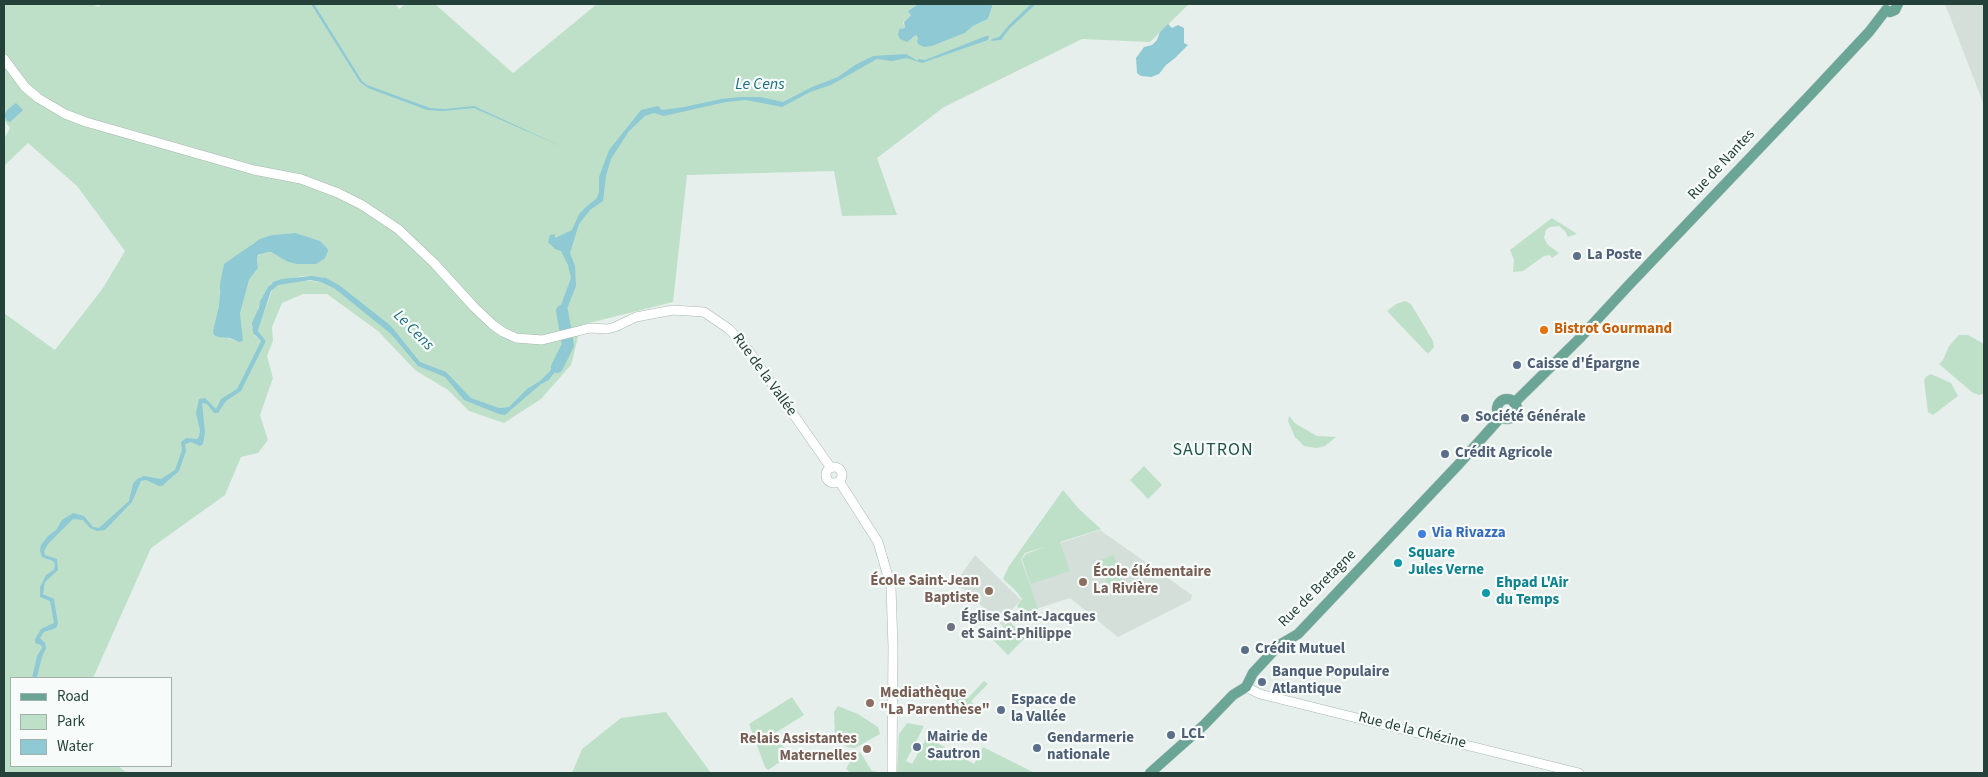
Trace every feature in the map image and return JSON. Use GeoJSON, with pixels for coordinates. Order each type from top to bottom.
{"type":"FeatureCollection","features":[{"type":"Feature","properties":{"kind":"main road","name":"Rue de Nantes"},"geometry":{"type":"LineString","coordinates":[[1514,403],[1579,339],[1626,287],[1869,32],[1885,7],[1890,12],[1895,10],[1898,4]]}},
{"type":"Feature","properties":{"kind":"main road"},"geometry":{"type":"LineString","coordinates":[[1505,399],[1514,403],[1517,409],[1513,417],[1501,418],[1496,408],[1499,402],[1505,399]]}},
{"type":"Feature","properties":{"kind":"main road","name":"Rue de Bretagne"},"geometry":{"type":"LineString","coordinates":[[1150,773],[1204,725],[1233,694],[1246,687],[1253,673],[1279,645],[1298,634],[1501,418]]}},
{"type":"Feature","properties":{"kind":"street","name":"Rue de la Vallée"},"geometry":{"type":"LineString","coordinates":[[4,59],[18,80],[38,98],[65,114],[86,122],[254,170],[301,179],[338,193],[362,205],[398,229],[434,263],[474,307],[503,332],[525,340],[542,340],[590,328],[615,327],[628,320],[673,310],[698,311],[708,314],[730,329],[749,350],[831,468],[836,467],[841,471],[842,476],[839,481],[878,542],[891,587],[893,647],[892,773]]}},
{"type":"Feature","properties":{"kind":"street","name":"Rue de la Chézine"},"geometry":{"type":"LineString","coordinates":[[1246,687],[1260,694],[1579,773]]}},
{"type":"Feature","properties":{"kind":"shaded area"},"geometry":{"type":"Polygon","coordinates":[[[1945,4],[1984,4],[1984,105],[1945,4]]]}},
{"type":"Feature","properties":{"kind":"shaded area","name":"École élémentaire La Rivière"},"geometry":{"type":"Polygon","coordinates":[[[1100,530],[1192,595],[1191,600],[1118,637],[1070,598],[1036,609],[1022,559],[1026,554],[1100,530]]]}},
{"type":"Feature","properties":{"kind":"shaded area","name":"École Saint-Jean Baptiste"},"geometry":{"type":"Polygon","coordinates":[[[975,555],[1021,600],[1007,615],[1004,627],[956,582],[975,555]]]}},
{"type":"Feature","properties":{"kind":"green space"},"geometry":{"type":"Polygon","coordinates":[[[4,4],[91,4],[99,7],[101,4],[396,4],[399,9],[405,4],[435,4],[513,73],[597,4],[918,4],[909,10],[911,15],[903,22],[905,28],[899,30],[898,35],[913,38],[916,35],[917,41],[932,46],[965,33],[973,26],[988,19],[993,4],[1189,4],[1150,42],[1082,39],[944,107],[877,158],[897,215],[842,216],[834,171],[687,175],[673,302],[581,325],[571,365],[541,399],[504,423],[469,411],[448,390],[415,370],[378,331],[327,294],[303,294],[282,303],[272,327],[273,341],[267,356],[273,378],[260,415],[268,440],[258,453],[241,457],[225,495],[151,548],[93,677],[10,677],[10,767],[119,767],[127,773],[4,773],[4,313],[55,350],[103,288],[125,251],[77,186],[28,143],[4,166],[4,139],[10,128],[4,120],[4,4]],[[295,233],[273,235],[252,244],[219,290],[219,306],[214,333],[239,342],[240,314],[249,280],[258,268],[257,257],[264,252],[271,252],[290,263],[295,233]],[[302,276],[271,283],[261,299],[252,327],[255,336],[261,341],[262,349],[261,335],[258,331],[273,288],[279,284],[304,280],[319,282],[325,278],[302,276]]]}},
{"type":"Feature","properties":{"kind":"green space"},"geometry":{"type":"Polygon","coordinates":[[[1552,218],[1577,234],[1568,237],[1559,226],[1550,227],[1546,230],[1544,238],[1548,245],[1559,253],[1552,258],[1550,255],[1544,256],[1523,271],[1513,272],[1514,260],[1510,250],[1552,218]]]}},
{"type":"Feature","properties":{"kind":"green space"},"geometry":{"type":"Polygon","coordinates":[[[1405,301],[1411,304],[1433,341],[1434,347],[1428,354],[1387,311],[1396,304],[1405,301]]]}},
{"type":"Feature","properties":{"kind":"green space"},"geometry":{"type":"Polygon","coordinates":[[[1959,335],[1968,335],[1984,344],[1984,394],[1973,393],[1939,364],[1943,360],[1949,346],[1959,335]]]}},
{"type":"Feature","properties":{"kind":"green space"},"geometry":{"type":"Polygon","coordinates":[[[1931,374],[1951,383],[1958,396],[1933,415],[1928,412],[1924,380],[1931,374]]]}},
{"type":"Feature","properties":{"kind":"green space"},"geometry":{"type":"Polygon","coordinates":[[[1289,416],[1296,424],[1317,436],[1336,437],[1325,446],[1317,448],[1304,446],[1295,437],[1288,421],[1289,416]]]}},
{"type":"Feature","properties":{"kind":"green space"},"geometry":{"type":"Polygon","coordinates":[[[1144,466],[1162,485],[1148,499],[1130,480],[1144,466]]]}},
{"type":"Feature","properties":{"kind":"green space"},"geometry":{"type":"Polygon","coordinates":[[[1063,490],[1079,509],[1101,529],[1060,542],[1070,571],[1031,584],[1022,559],[1026,554],[1045,547],[1025,553],[1021,559],[1038,609],[1033,618],[1025,609],[1021,611],[1017,606],[1022,599],[1003,579],[1009,566],[1063,490]]]}},
{"type":"Feature","properties":{"kind":"green space"},"geometry":{"type":"Polygon","coordinates":[[[1114,555],[1122,580],[1107,584],[1099,560],[1114,555]]]}},
{"type":"Feature","properties":{"kind":"green space"},"geometry":{"type":"Polygon","coordinates":[[[1009,621],[1026,637],[1008,655],[992,639],[1009,621]]]}},
{"type":"Feature","properties":{"kind":"green space"},"geometry":{"type":"Polygon","coordinates":[[[984,681],[988,684],[971,701],[975,706],[968,714],[955,702],[962,693],[968,698],[984,681]]]}},
{"type":"Feature","properties":{"kind":"green space"},"geometry":{"type":"Polygon","coordinates":[[[792,697],[804,715],[775,733],[789,756],[768,770],[765,767],[749,724],[792,697]]]}},
{"type":"Feature","properties":{"kind":"green space"},"geometry":{"type":"Polygon","coordinates":[[[838,706],[858,714],[878,727],[880,734],[855,748],[847,747],[836,739],[835,735],[834,712],[838,706]]]}},
{"type":"Feature","properties":{"kind":"green space"},"geometry":{"type":"Polygon","coordinates":[[[666,712],[711,773],[572,773],[582,749],[621,718],[666,712]]]}},
{"type":"Feature","properties":{"kind":"green space"},"geometry":{"type":"Polygon","coordinates":[[[907,723],[924,726],[906,761],[912,764],[927,737],[974,764],[983,747],[1035,773],[897,773],[899,734],[907,723]]]}},
{"type":"Feature","properties":{"kind":"green space"},"geometry":{"type":"Polygon","coordinates":[[[860,752],[872,771],[883,773],[851,773],[846,769],[854,755],[860,752]]]}},
{"type":"Feature","properties":{"kind":"water"},"geometry":{"type":"Polygon","coordinates":[[[311,4],[314,4],[362,81],[367,85],[430,108],[445,109],[474,106],[565,148],[474,108],[442,111],[427,110],[368,88],[360,82],[311,4]]]}},
{"type":"Feature","properties":{"kind":"water"},"geometry":{"type":"Polygon","coordinates":[[[918,4],[993,4],[988,19],[973,26],[965,33],[932,46],[924,47],[918,44],[916,35],[907,42],[900,39],[898,35],[899,29],[905,28],[904,22],[911,15],[908,11],[918,4]]]}},
{"type":"Feature","properties":{"kind":"water"},"geometry":{"type":"Polygon","coordinates":[[[1031,4],[1036,4],[1010,28],[1001,40],[991,41],[999,37],[1031,4]]]}},
{"type":"Feature","properties":{"kind":"water"},"geometry":{"type":"Polygon","coordinates":[[[1168,24],[1172,28],[1178,25],[1184,28],[1184,43],[1188,45],[1159,74],[1151,77],[1141,76],[1137,73],[1136,58],[1144,47],[1152,45],[1157,40],[1160,32],[1168,24]]]}},
{"type":"Feature","properties":{"kind":"water"},"geometry":{"type":"Polygon","coordinates":[[[989,36],[988,40],[922,63],[907,58],[892,61],[877,59],[831,85],[810,92],[782,107],[746,100],[726,102],[664,116],[654,113],[645,116],[629,131],[611,159],[606,176],[603,201],[590,210],[579,224],[570,253],[575,266],[576,286],[567,309],[565,326],[562,327],[559,323],[558,313],[571,278],[568,265],[561,251],[555,249],[548,242],[550,235],[555,234],[555,238],[572,230],[579,214],[596,199],[599,193],[599,177],[609,150],[641,110],[658,106],[662,110],[740,97],[761,97],[783,102],[812,87],[838,77],[855,65],[873,56],[906,54],[918,61],[918,59],[925,60],[989,36]]]}},
{"type":"Feature","properties":{"kind":"water"},"geometry":{"type":"Polygon","coordinates":[[[16,103],[23,110],[10,122],[7,121],[4,115],[16,103]]]}},
{"type":"Feature","properties":{"kind":"water"},"geometry":{"type":"Polygon","coordinates":[[[295,233],[320,241],[328,251],[325,258],[316,264],[297,264],[288,262],[271,252],[258,255],[258,268],[249,280],[240,314],[243,341],[239,342],[214,335],[213,331],[219,306],[220,284],[224,264],[260,239],[272,235],[295,233]]]}},
{"type":"Feature","properties":{"kind":"water","name":"Le Cens"},"geometry":{"type":"Polygon","coordinates":[[[311,276],[326,278],[339,285],[391,326],[420,362],[446,372],[471,398],[499,408],[509,407],[527,389],[540,381],[550,371],[561,352],[566,356],[549,380],[541,384],[505,415],[499,414],[464,400],[445,377],[418,366],[391,334],[334,288],[321,282],[310,280],[278,285],[271,291],[258,331],[265,340],[265,343],[241,391],[226,401],[218,413],[214,413],[207,404],[202,403],[205,432],[203,444],[200,446],[191,442],[185,444],[186,451],[179,471],[162,486],[146,480],[141,481],[132,502],[105,530],[97,531],[90,528],[83,520],[73,519],[48,544],[44,551],[45,555],[57,559],[58,570],[45,582],[43,594],[54,599],[58,624],[56,628],[44,632],[40,638],[45,643],[46,648],[37,677],[32,677],[37,656],[42,648],[41,645],[35,643],[35,639],[41,629],[54,623],[50,601],[40,597],[40,587],[46,575],[54,570],[55,564],[53,561],[42,557],[41,545],[56,530],[62,520],[73,513],[84,516],[93,527],[99,528],[129,501],[133,484],[137,479],[144,476],[161,479],[175,470],[182,450],[181,442],[186,438],[197,439],[199,437],[200,430],[196,413],[199,399],[205,398],[216,409],[221,399],[237,389],[261,341],[253,333],[252,323],[260,301],[273,282],[282,279],[311,276]]]}},
{"type":"Feature","properties":{"kind":"waterway","name":"Le Cens"},"geometry":{"type":"LineString","coordinates":[[557,367],[568,345],[562,311]]}},
{"type":"Feature","properties":{"kind":"place","name":"La Poste"},"geometry":{"type":"Point","coordinates":[1577,256]}},
{"type":"Feature","properties":{"kind":"place","name":"Bistrot Gourmand"},"geometry":{"type":"Point","coordinates":[1544,330]}},
{"type":"Feature","properties":{"kind":"place","name":"Caisse d'Épargne"},"geometry":{"type":"Point","coordinates":[1517,365]}},
{"type":"Feature","properties":{"kind":"place","name":"Société Générale"},"geometry":{"type":"Point","coordinates":[1465,418]}},
{"type":"Feature","properties":{"kind":"place","name":"Crédit Agricole"},"geometry":{"type":"Point","coordinates":[1445,454]}},
{"type":"Feature","properties":{"kind":"place","name":"Via Rivazza"},"geometry":{"type":"Point","coordinates":[1422,534]}},
{"type":"Feature","properties":{"kind":"place","name":"Square Jules Verne"},"geometry":{"type":"Point","coordinates":[1398,563]}},
{"type":"Feature","properties":{"kind":"place","name":"École élémentaire La Rivière"},"geometry":{"type":"Point","coordinates":[1083,582]}},
{"type":"Feature","properties":{"kind":"place","name":"École Saint-Jean Baptiste"},"geometry":{"type":"Point","coordinates":[989,591]}},
{"type":"Feature","properties":{"kind":"place","name":"Ehpad L'Air du Temps"},"geometry":{"type":"Point","coordinates":[1486,593]}},
{"type":"Feature","properties":{"kind":"place","name":"Église Saint-Jacques et Saint-Philippe"},"geometry":{"type":"Point","coordinates":[951,627]}},
{"type":"Feature","properties":{"kind":"place","name":"Crédit Mutuel"},"geometry":{"type":"Point","coordinates":[1245,650]}},
{"type":"Feature","properties":{"kind":"place","name":"Banque Populaire Atlantique"},"geometry":{"type":"Point","coordinates":[1262,682]}},
{"type":"Feature","properties":{"kind":"place","name":"Mediathèque \"La Parenthèse\""},"geometry":{"type":"Point","coordinates":[870,703]}},
{"type":"Feature","properties":{"kind":"place","name":"Espace de la Vallée"},"geometry":{"type":"Point","coordinates":[1001,710]}},
{"type":"Feature","properties":{"kind":"place","name":"LCL"},"geometry":{"type":"Point","coordinates":[1171,735]}},
{"type":"Feature","properties":{"kind":"place","name":"Mairie de Sautron"},"geometry":{"type":"Point","coordinates":[917,747]}},
{"type":"Feature","properties":{"kind":"place","name":"Gendarmerie nationale"},"geometry":{"type":"Point","coordinates":[1037,748]}},
{"type":"Feature","properties":{"kind":"place","name":"Relais Assistantes Maternelles"},"geometry":{"type":"Point","coordinates":[867,749]}},
{"type":"Feature","properties":{"kind":"district","name":"SAUTRON"},"geometry":{"type":"Point","coordinates":[1213,451]}}]}
